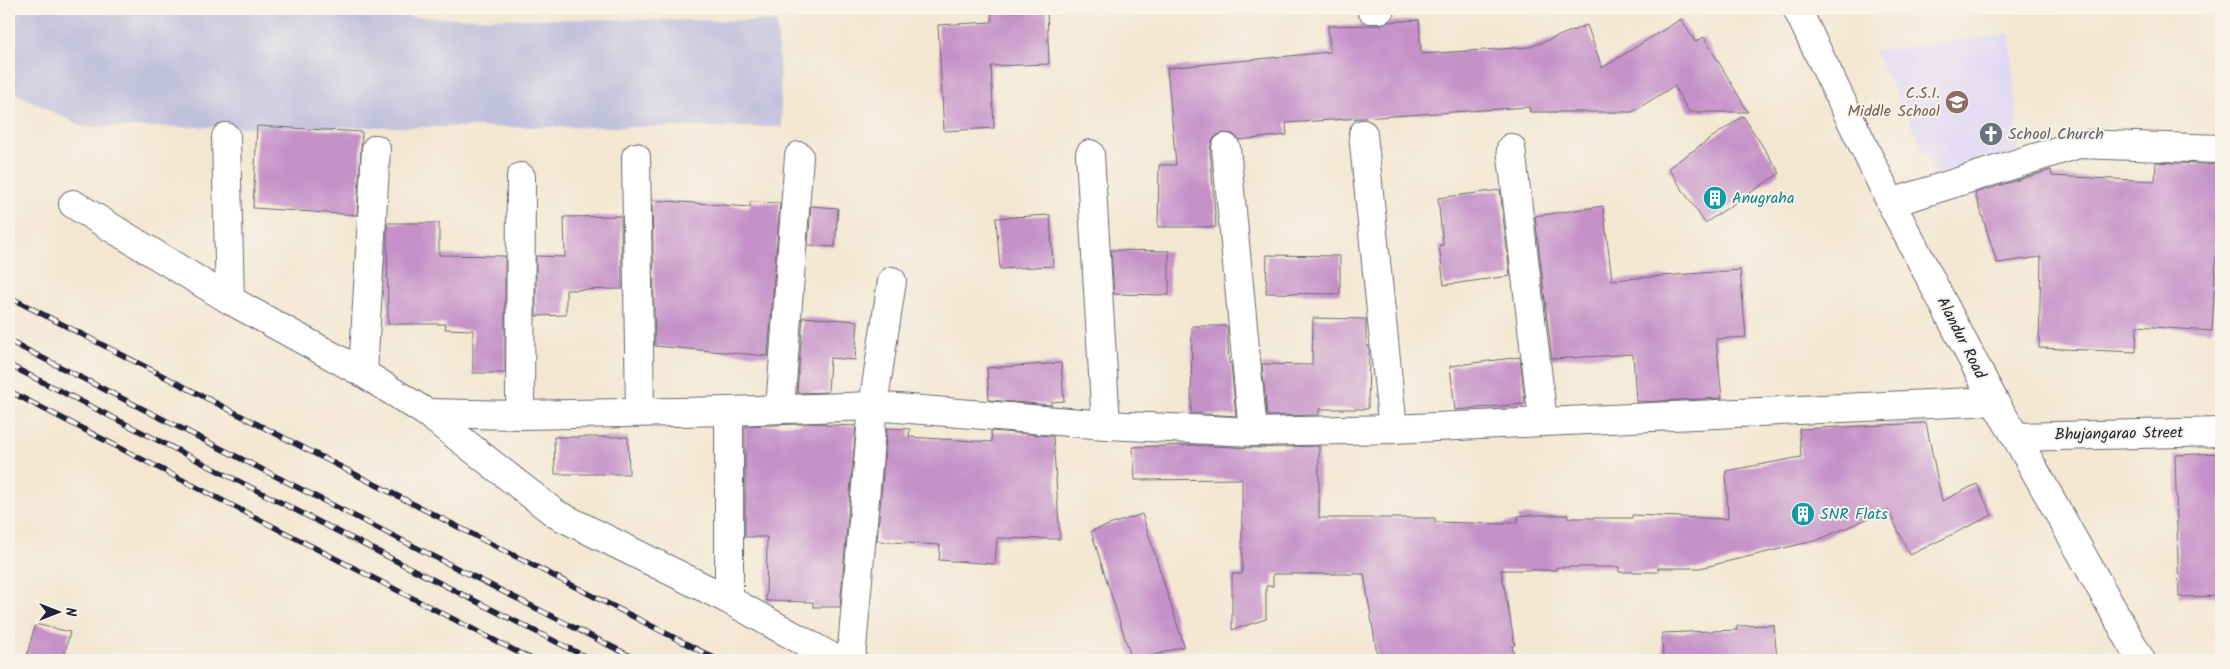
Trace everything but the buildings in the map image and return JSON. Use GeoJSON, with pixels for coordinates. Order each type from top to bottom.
{"type":"FeatureCollection","features":[{"type":"Feature","properties":{"kind":"street"},"geometry":{"type":"LineString","coordinates":[[1371,9],[1380,9]]}},
{"type":"Feature","properties":{"kind":"street","name":"Alandur Road"},"geometry":{"type":"LineString","coordinates":[[1797,9],[1891,203],[1994,401],[2016,436],[2141,660]]}},
{"type":"Feature","properties":{"kind":"street"},"geometry":{"type":"LineString","coordinates":[[1363,134],[1393,429]]}},
{"type":"Feature","properties":{"kind":"street"},"geometry":{"type":"LineString","coordinates":[[226,137],[230,300]]}},
{"type":"Feature","properties":{"kind":"street"},"geometry":{"type":"LineString","coordinates":[[1891,203],[2079,144],[2221,149]]}},
{"type":"Feature","properties":{"kind":"street"},"geometry":{"type":"LineString","coordinates":[[1226,148],[1254,432]]}},
{"type":"Feature","properties":{"kind":"street"},"geometry":{"type":"LineString","coordinates":[[1511,148],[1544,421]]}},
{"type":"Feature","properties":{"kind":"street"},"geometry":{"type":"LineString","coordinates":[[362,373],[376,149]]}},
{"type":"Feature","properties":{"kind":"street"},"geometry":{"type":"LineString","coordinates":[[1090,154],[1106,425]]}},
{"type":"Feature","properties":{"kind":"street"},"geometry":{"type":"LineString","coordinates":[[780,409],[798,156]]}},
{"type":"Feature","properties":{"kind":"street"},"geometry":{"type":"LineString","coordinates":[[636,157],[640,412]]}},
{"type":"Feature","properties":{"kind":"street"},"geometry":{"type":"LineString","coordinates":[[520,415],[522,177]]}},
{"type":"Feature","properties":{"kind":"street"},"geometry":{"type":"LineString","coordinates":[[73,204],[230,300],[362,373],[427,413],[556,514],[729,600],[837,660]]}},
{"type":"Feature","properties":{"kind":"street"},"geometry":{"type":"LineString","coordinates":[[851,660],[872,406],[892,281]]}},
{"type":"Feature","properties":{"kind":"street"},"geometry":{"type":"LineString","coordinates":[[427,413],[520,415],[872,406],[1106,425],[1254,432],[1393,429],[1994,401]]}},
{"type":"Feature","properties":{"kind":"street"},"geometry":{"type":"LineString","coordinates":[[729,411],[729,600]]}},
{"type":"Feature","properties":{"kind":"street","name":"Bhujangarao Street"},"geometry":{"type":"LineString","coordinates":[[2016,436],[2221,432]]}},
{"type":"Feature","properties":{"kind":"shaded area"},"geometry":{"type":"Polygon","coordinates":[[[9,9],[281,9],[437,18],[777,21],[782,127],[83,127],[9,90],[9,9]]]}},
{"type":"Feature","properties":{"kind":"shaded area","name":"C.S.I. Middle School"},"geometry":{"type":"Polygon","coordinates":[[[2010,34],[2019,153],[1936,174],[1874,51],[2010,34]]]}},
{"type":"Feature","properties":{"kind":"railway"},"geometry":{"type":"LineString","coordinates":[[9,297],[718,660]]}},
{"type":"Feature","properties":{"kind":"railway"},"geometry":{"type":"LineString","coordinates":[[9,341],[638,660]]}},
{"type":"Feature","properties":{"kind":"railway"},"geometry":{"type":"LineString","coordinates":[[9,365],[592,660]]}},
{"type":"Feature","properties":{"kind":"railway"},"geometry":{"type":"LineString","coordinates":[[9,391],[533,660]]}},
{"type":"Feature","properties":{"kind":"place","name":"C.S.I. Middle School"},"geometry":{"type":"Point","coordinates":[1957,102]}},
{"type":"Feature","properties":{"kind":"place","name":"School Church"},"geometry":{"type":"Point","coordinates":[1991,134]}},
{"type":"Feature","properties":{"kind":"place","name":"Anugraha"},"geometry":{"type":"Point","coordinates":[1715,198]}},
{"type":"Feature","properties":{"kind":"place","name":"SNR Flats"},"geometry":{"type":"Point","coordinates":[1803,514]}}]}
